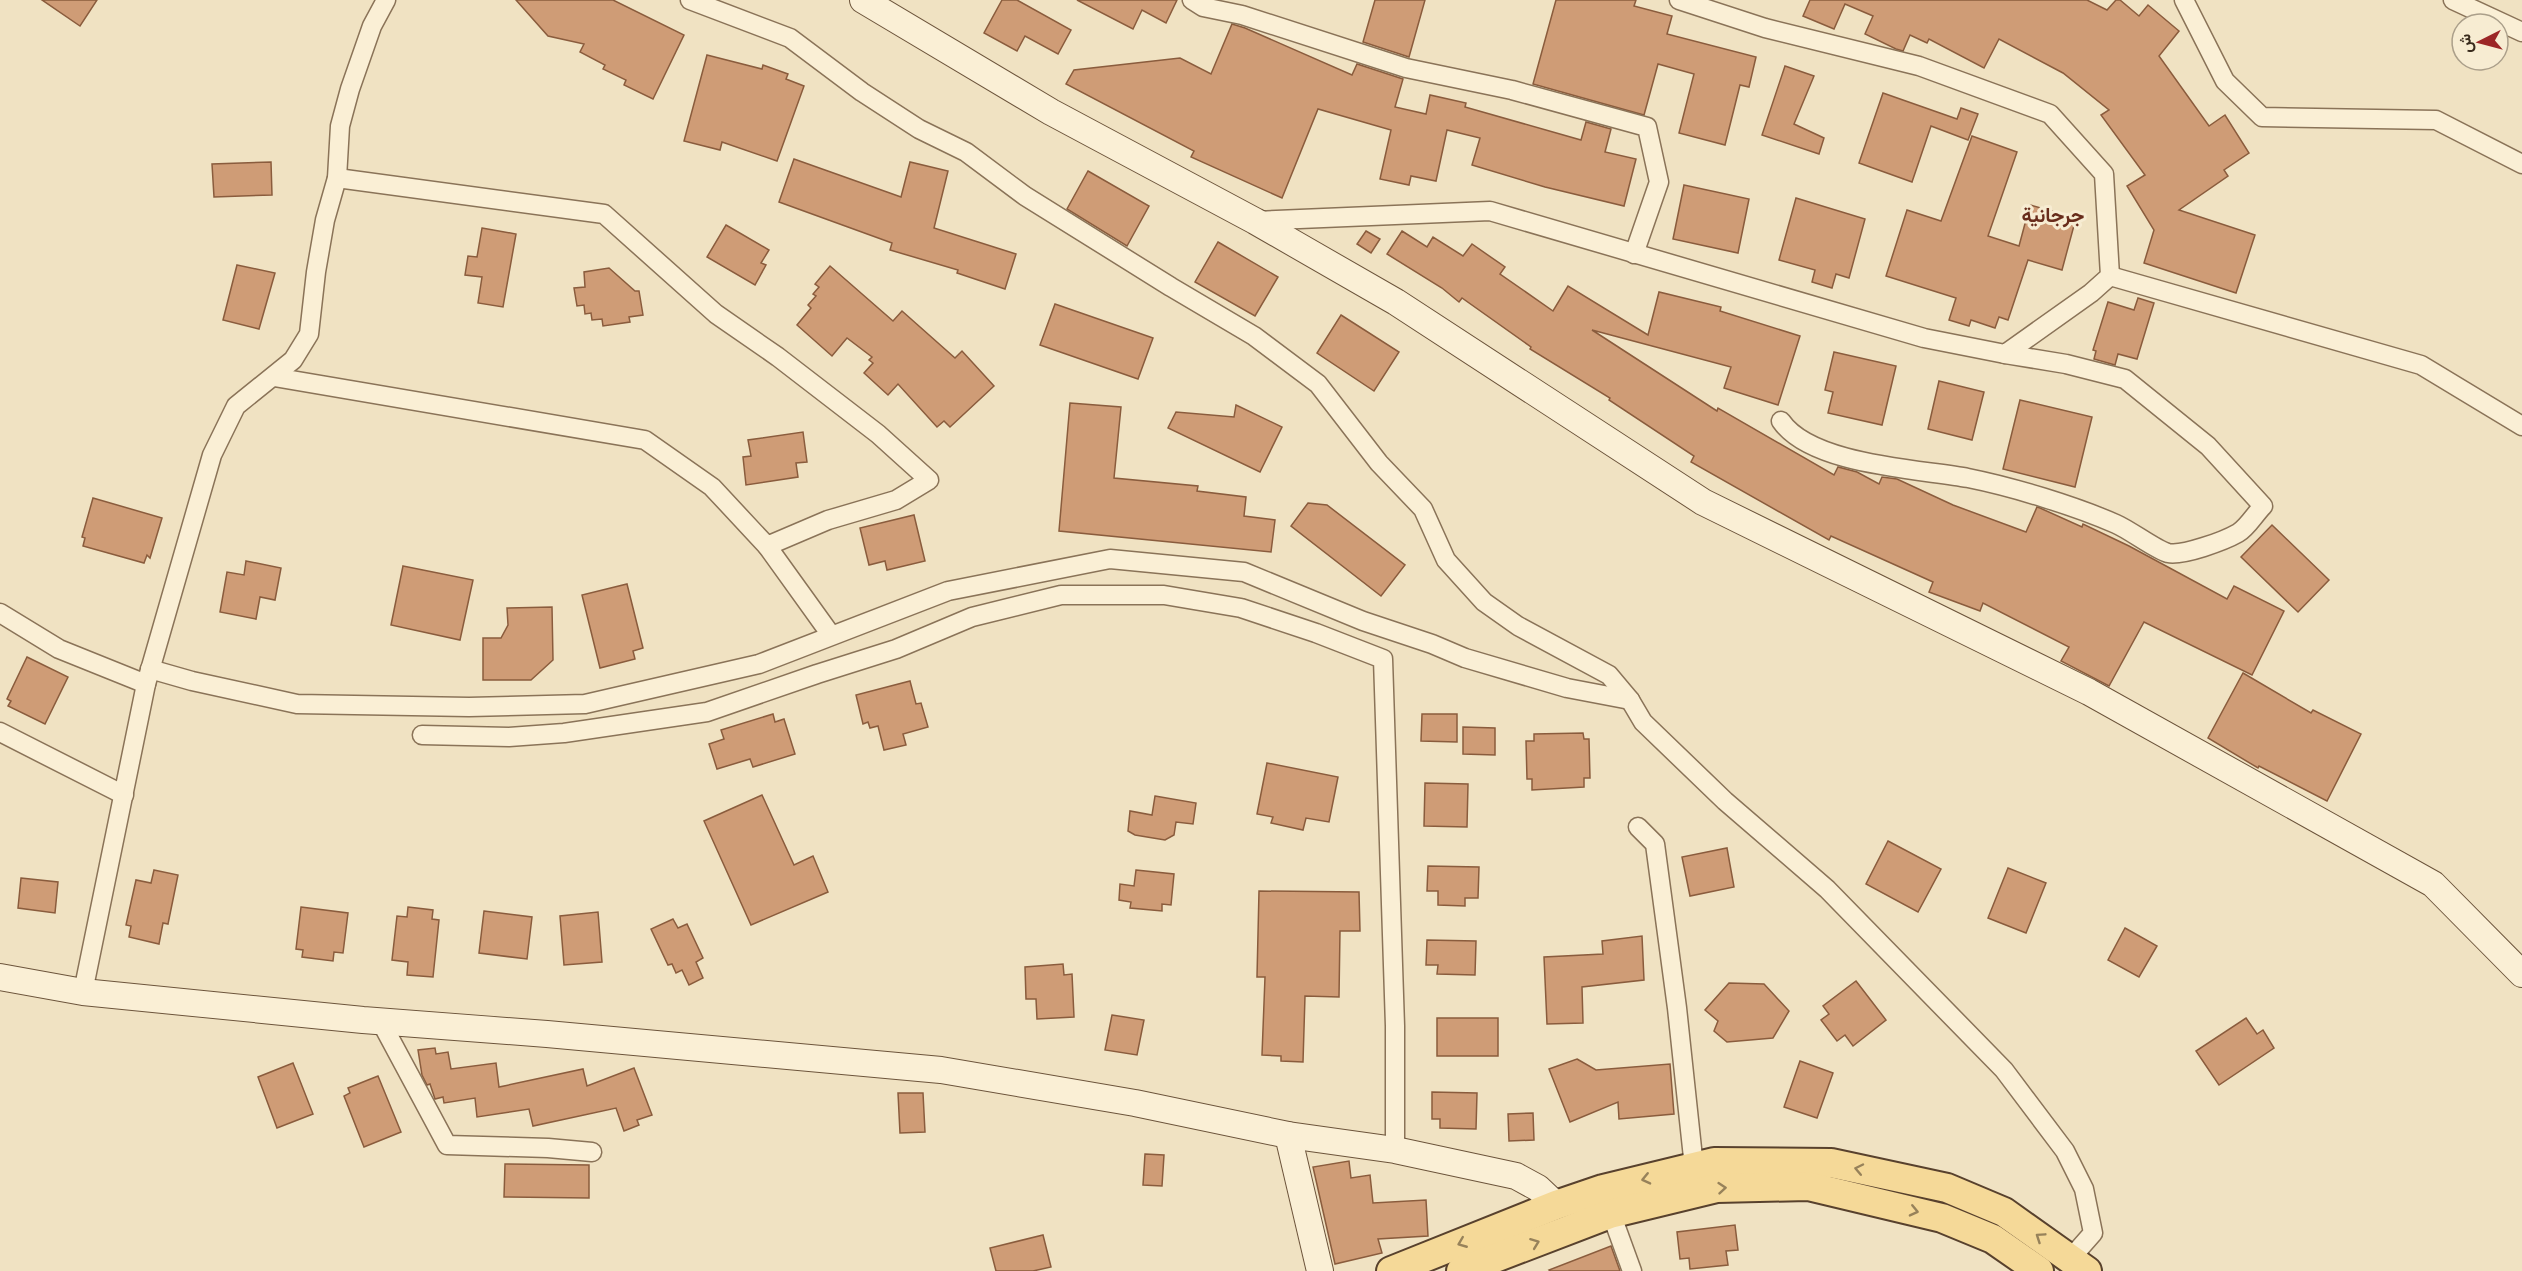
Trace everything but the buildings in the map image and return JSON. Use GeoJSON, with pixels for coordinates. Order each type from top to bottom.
{"type":"FeatureCollection","features":[{"type":"Feature","properties":{"kind":"main road"},"geometry":{"type":"LineString","coordinates":[[864,0],[1051,112],[1255,221],[1396,302],[1703,502],[2089,692],[2433,884],[2522,974]]}},
{"type":"Feature","properties":{"kind":"main road"},"geometry":{"type":"LineString","coordinates":[[0,977],[83,992],[381,1022],[594,1038],[941,1070],[1135,1103],[1288,1135],[1395,1150],[1516,1176],[1538,1188],[1556,1205]]}},
{"type":"Feature","properties":{"kind":"main road"},"geometry":{"type":"LineString","coordinates":[[1288,1135],[1320,1271]]}},
{"type":"Feature","properties":{"kind":"main road"},"geometry":{"type":"LineString","coordinates":[[1461,1271],[1607,1202],[1694,1167],[1714,1162],[1831,1163],[1947,1188],[2004,1212],[2079,1265]]}},
{"type":"Feature","properties":{"kind":"main road"},"geometry":{"type":"LineString","coordinates":[[1391,1271],[1556,1205],[1607,1202],[1717,1188],[1808,1186],[1942,1218],[1994,1239],[2039,1271]]}},
{"type":"Feature","properties":{"kind":"street"},"geometry":{"type":"LineString","coordinates":[[83,992],[148,677],[212,456],[236,406],[293,360],[309,334],[316,272],[337,178],[340,126],[372,26],[386,0]]}},
{"type":"Feature","properties":{"kind":"street"},"geometry":{"type":"LineString","coordinates":[[690,0],[790,38],[862,92],[919,129],[966,152],[1025,196],[1254,336],[1318,384],[1379,464],[1423,509],[1446,560],[1484,602],[1518,626],[1609,675],[1630,700],[1643,722],[1725,801],[1827,889],[2004,1070],[2065,1151],[2084,1189],[2092,1233],[2079,1265]]}},
{"type":"Feature","properties":{"kind":"street"},"geometry":{"type":"LineString","coordinates":[[1192,0],[1203,7],[1242,15],[1406,68],[1512,90],[1647,127],[1659,182],[1634,254]]}},
{"type":"Feature","properties":{"kind":"street"},"geometry":{"type":"LineString","coordinates":[[1679,0],[1765,28],[1919,66],[2050,114],[2104,174],[2110,276]]}},
{"type":"Feature","properties":{"kind":"street"},"geometry":{"type":"LineString","coordinates":[[2184,0],[2225,81],[2262,117],[2436,120],[2522,164]]}},
{"type":"Feature","properties":{"kind":"street"},"geometry":{"type":"LineString","coordinates":[[2453,0],[2522,32]]}},
{"type":"Feature","properties":{"kind":"street"},"geometry":{"type":"LineString","coordinates":[[337,178],[604,214],[716,314],[778,357],[878,434],[929,480],[896,501],[828,520],[767,546]]}},
{"type":"Feature","properties":{"kind":"street"},"geometry":{"type":"LineString","coordinates":[[1255,221],[1490,211],[1924,338],[2066,363],[2125,379],[2208,446],[2263,506],[2239,532],[2190,550],[2168,553],[2123,527],[2097,516],[2025,494],[1970,479],[1880,465],[1819,450],[1785,428],[1781,421]]}},
{"type":"Feature","properties":{"kind":"street"},"geometry":{"type":"LineString","coordinates":[[2005,354],[2091,293],[2110,276]]}},
{"type":"Feature","properties":{"kind":"street"},"geometry":{"type":"LineString","coordinates":[[2110,276],[2421,365],[2522,426]]}},
{"type":"Feature","properties":{"kind":"street"},"geometry":{"type":"LineString","coordinates":[[274,377],[645,440],[712,487],[767,546],[831,635]]}},
{"type":"Feature","properties":{"kind":"street"},"geometry":{"type":"LineString","coordinates":[[0,613],[59,649],[148,677],[192,681],[297,704],[469,707],[585,704],[759,664],[948,591],[1110,559],[1244,572],[1363,621],[1432,644],[1465,658],[1567,688],[1630,700]]}},
{"type":"Feature","properties":{"kind":"street"},"geometry":{"type":"LineString","coordinates":[[422,735],[509,737],[564,733],[707,712],[896,649],[972,617],[1061,595],[1164,595],[1241,608],[1383,658],[1395,1026],[1395,1150]]}},
{"type":"Feature","properties":{"kind":"street"},"geometry":{"type":"LineString","coordinates":[[0,732],[124,795]]}},
{"type":"Feature","properties":{"kind":"street"},"geometry":{"type":"LineString","coordinates":[[1638,827],[1655,844],[1694,1167]]}},
{"type":"Feature","properties":{"kind":"street"},"geometry":{"type":"LineString","coordinates":[[381,1022],[447,1145],[548,1148],[592,1152]]}},
{"type":"Feature","properties":{"kind":"street"},"geometry":{"type":"LineString","coordinates":[[1607,1202],[1632,1271]]}},
{"type":"Feature","properties":{"kind":"district","name":"جرجانية"},"geometry":{"type":"Point","coordinates":[2053,215]}}]}
